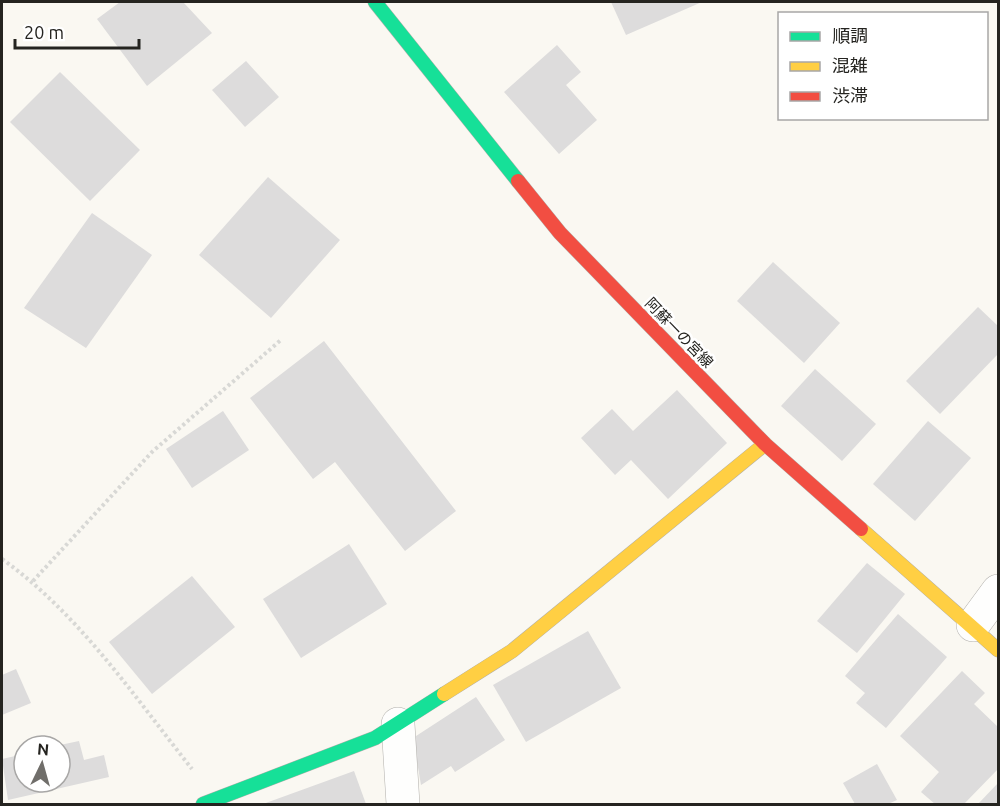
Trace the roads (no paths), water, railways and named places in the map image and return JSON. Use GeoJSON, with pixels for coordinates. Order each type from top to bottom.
{"type":"FeatureCollection","features":[{"type":"Feature","properties":{"kind":"main road","name":"阿蘇一の宮線"},"geometry":{"type":"LineString","coordinates":[[375,2],[560,233],[765,444],[999,650]]}},
{"type":"Feature","properties":{"kind":"main road"},"geometry":{"type":"LineString","coordinates":[[209,802],[375,738],[512,651],[765,444]]}},
{"type":"Feature","properties":{"kind":"street"},"geometry":{"type":"LineString","coordinates":[[973,625],[999,591]]}},
{"type":"Feature","properties":{"kind":"street"},"geometry":{"type":"LineString","coordinates":[[398,724],[404,804]]}}]}
